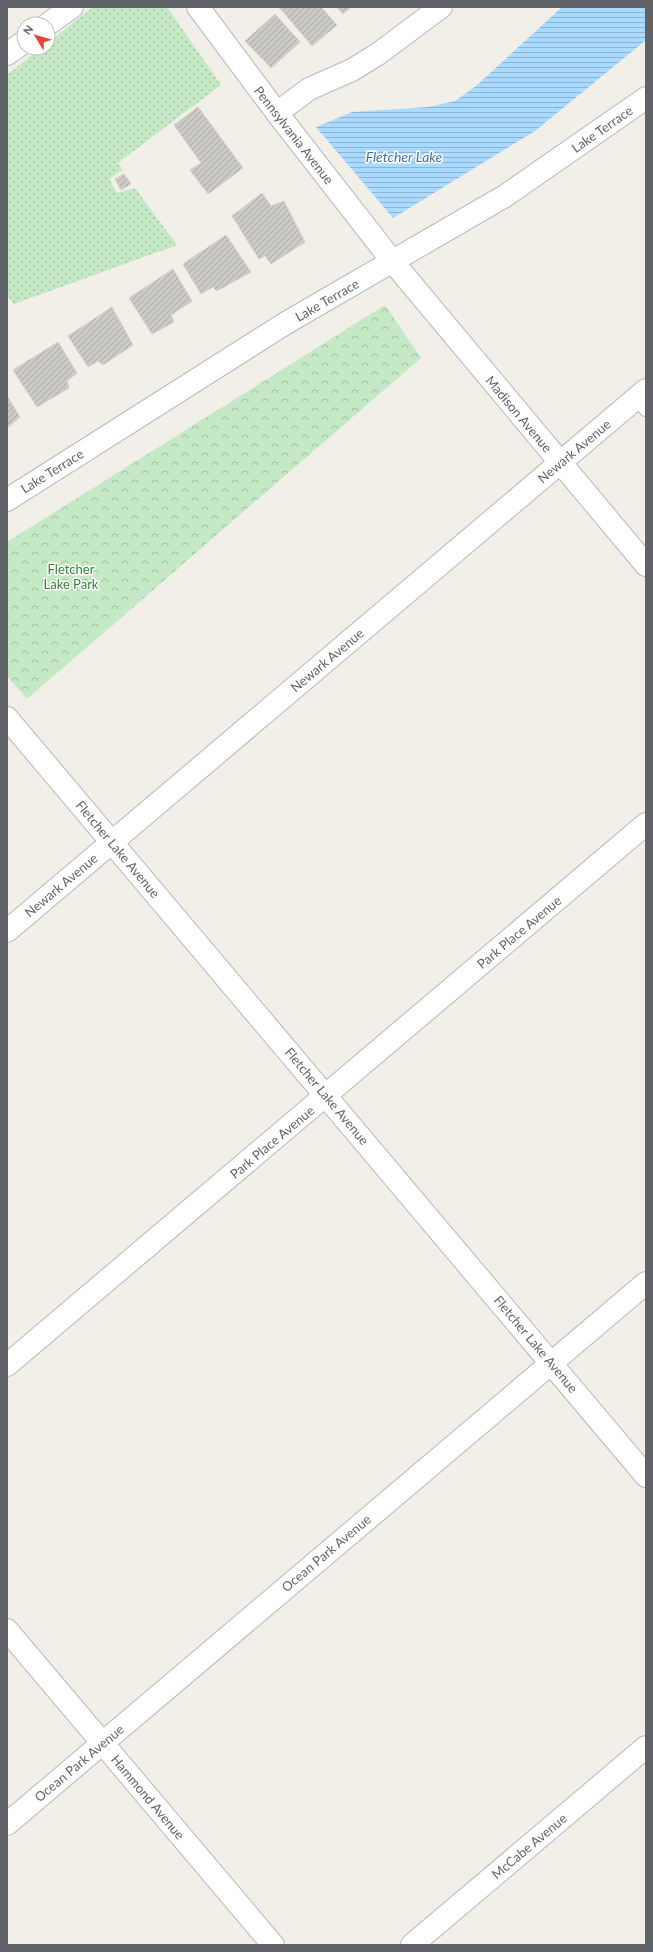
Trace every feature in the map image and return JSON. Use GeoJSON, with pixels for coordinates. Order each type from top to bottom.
{"type":"FeatureCollection","features":[{"type":"Feature","properties":{"kind":"street"},"geometry":{"type":"LineString","coordinates":[[56,18],[72,7]]}},
{"type":"Feature","properties":{"kind":"street","name":"Pennsylvania Avenue"},"geometry":{"type":"LineString","coordinates":[[198,7],[277,113],[392,262]]}},
{"type":"Feature","properties":{"kind":"street"},"geometry":{"type":"LineString","coordinates":[[277,113],[309,89],[352,70],[378,54],[441,7]]}},
{"type":"Feature","properties":{"kind":"street"},"geometry":{"type":"LineString","coordinates":[[7,54],[16,48]]}},
{"type":"Feature","properties":{"kind":"street","name":"Lake Terrace"},"geometry":{"type":"LineString","coordinates":[[7,500],[286,323],[505,196],[646,98]]}},
{"type":"Feature","properties":{"kind":"street","name":"Madison Avenue"},"geometry":{"type":"LineString","coordinates":[[392,262],[646,565]]}},
{"type":"Feature","properties":{"kind":"street","name":"Newark Avenue"},"geometry":{"type":"LineString","coordinates":[[7,931],[560,463],[643,399]]}},
{"type":"Feature","properties":{"kind":"street","name":"Fletcher Lake Avenue"},"geometry":{"type":"LineString","coordinates":[[7,718],[327,1095],[646,1476]]}},
{"type":"Feature","properties":{"kind":"street","name":"Park Place Avenue"},"geometry":{"type":"LineString","coordinates":[[7,1365],[646,824]]}},
{"type":"Feature","properties":{"kind":"street","name":"Ocean Park Avenue"},"geometry":{"type":"LineString","coordinates":[[7,1824],[646,1283]]}},
{"type":"Feature","properties":{"kind":"street","name":"Hammond Avenue"},"geometry":{"type":"LineString","coordinates":[[7,1630],[273,1945]]}},
{"type":"Feature","properties":{"kind":"street","name":"McCabe Avenue"},"geometry":{"type":"LineString","coordinates":[[412,1945],[646,1747]]}},
{"type":"Feature","properties":{"kind":"green space"},"geometry":{"type":"Polygon","coordinates":[[[93,7],[167,7],[221,85],[118,163],[122,170],[109,179],[117,193],[135,188],[177,245],[14,304],[7,295],[7,75],[31,56],[56,56],[56,37],[93,7]]]}},
{"type":"Feature","properties":{"kind":"green space","name":"Fletcher Lake Park"},"geometry":{"type":"Polygon","coordinates":[[[385,305],[421,358],[27,699],[7,676],[7,542],[385,305]]]}},
{"type":"Feature","properties":{"kind":"water","name":"Fletcher Lake"},"geometry":{"type":"Polygon","coordinates":[[[562,7],[646,7],[646,40],[535,131],[393,218],[316,127],[352,112],[428,107],[455,101],[476,86],[562,7]]]}},
{"type":"Feature","properties":{"kind":"building"},"geometry":{"type":"Polygon","coordinates":[[[279,7],[321,7],[337,25],[312,46],[279,7]]]}},
{"type":"Feature","properties":{"kind":"building"},"geometry":{"type":"Polygon","coordinates":[[[337,7],[351,7],[343,14],[337,7]]]}},
{"type":"Feature","properties":{"kind":"building"},"geometry":{"type":"Polygon","coordinates":[[[275,14],[300,42],[271,68],[245,41],[275,14]]]}},
{"type":"Feature","properties":{"kind":"building"},"geometry":{"type":"Polygon","coordinates":[[[198,107],[243,168],[208,194],[190,170],[201,163],[174,125],[198,107]]]}},
{"type":"Feature","properties":{"kind":"building"},"geometry":{"type":"Polygon","coordinates":[[[124,174],[131,184],[121,190],[115,179],[124,174]]]}},
{"type":"Feature","properties":{"kind":"building"},"geometry":{"type":"Polygon","coordinates":[[[262,193],[271,206],[284,201],[305,242],[271,264],[265,256],[259,259],[232,216],[262,193]]]}},
{"type":"Feature","properties":{"kind":"building"},"geometry":{"type":"Polygon","coordinates":[[[226,235],[251,272],[217,291],[213,287],[201,294],[183,264],[226,235]]]}},
{"type":"Feature","properties":{"kind":"building"},"geometry":{"type":"Polygon","coordinates":[[[173,269],[192,301],[171,315],[174,322],[152,334],[129,298],[173,269]]]}},
{"type":"Feature","properties":{"kind":"building"},"geometry":{"type":"Polygon","coordinates":[[[112,307],[133,345],[103,365],[98,361],[88,367],[68,336],[112,307]]]}},
{"type":"Feature","properties":{"kind":"building"},"geometry":{"type":"Polygon","coordinates":[[[58,342],[77,373],[67,381],[69,388],[37,407],[13,370],[58,342]]]}},
{"type":"Feature","properties":{"kind":"building"},"geometry":{"type":"Polygon","coordinates":[[[7,396],[20,417],[7,428],[7,396]]]}}]}
